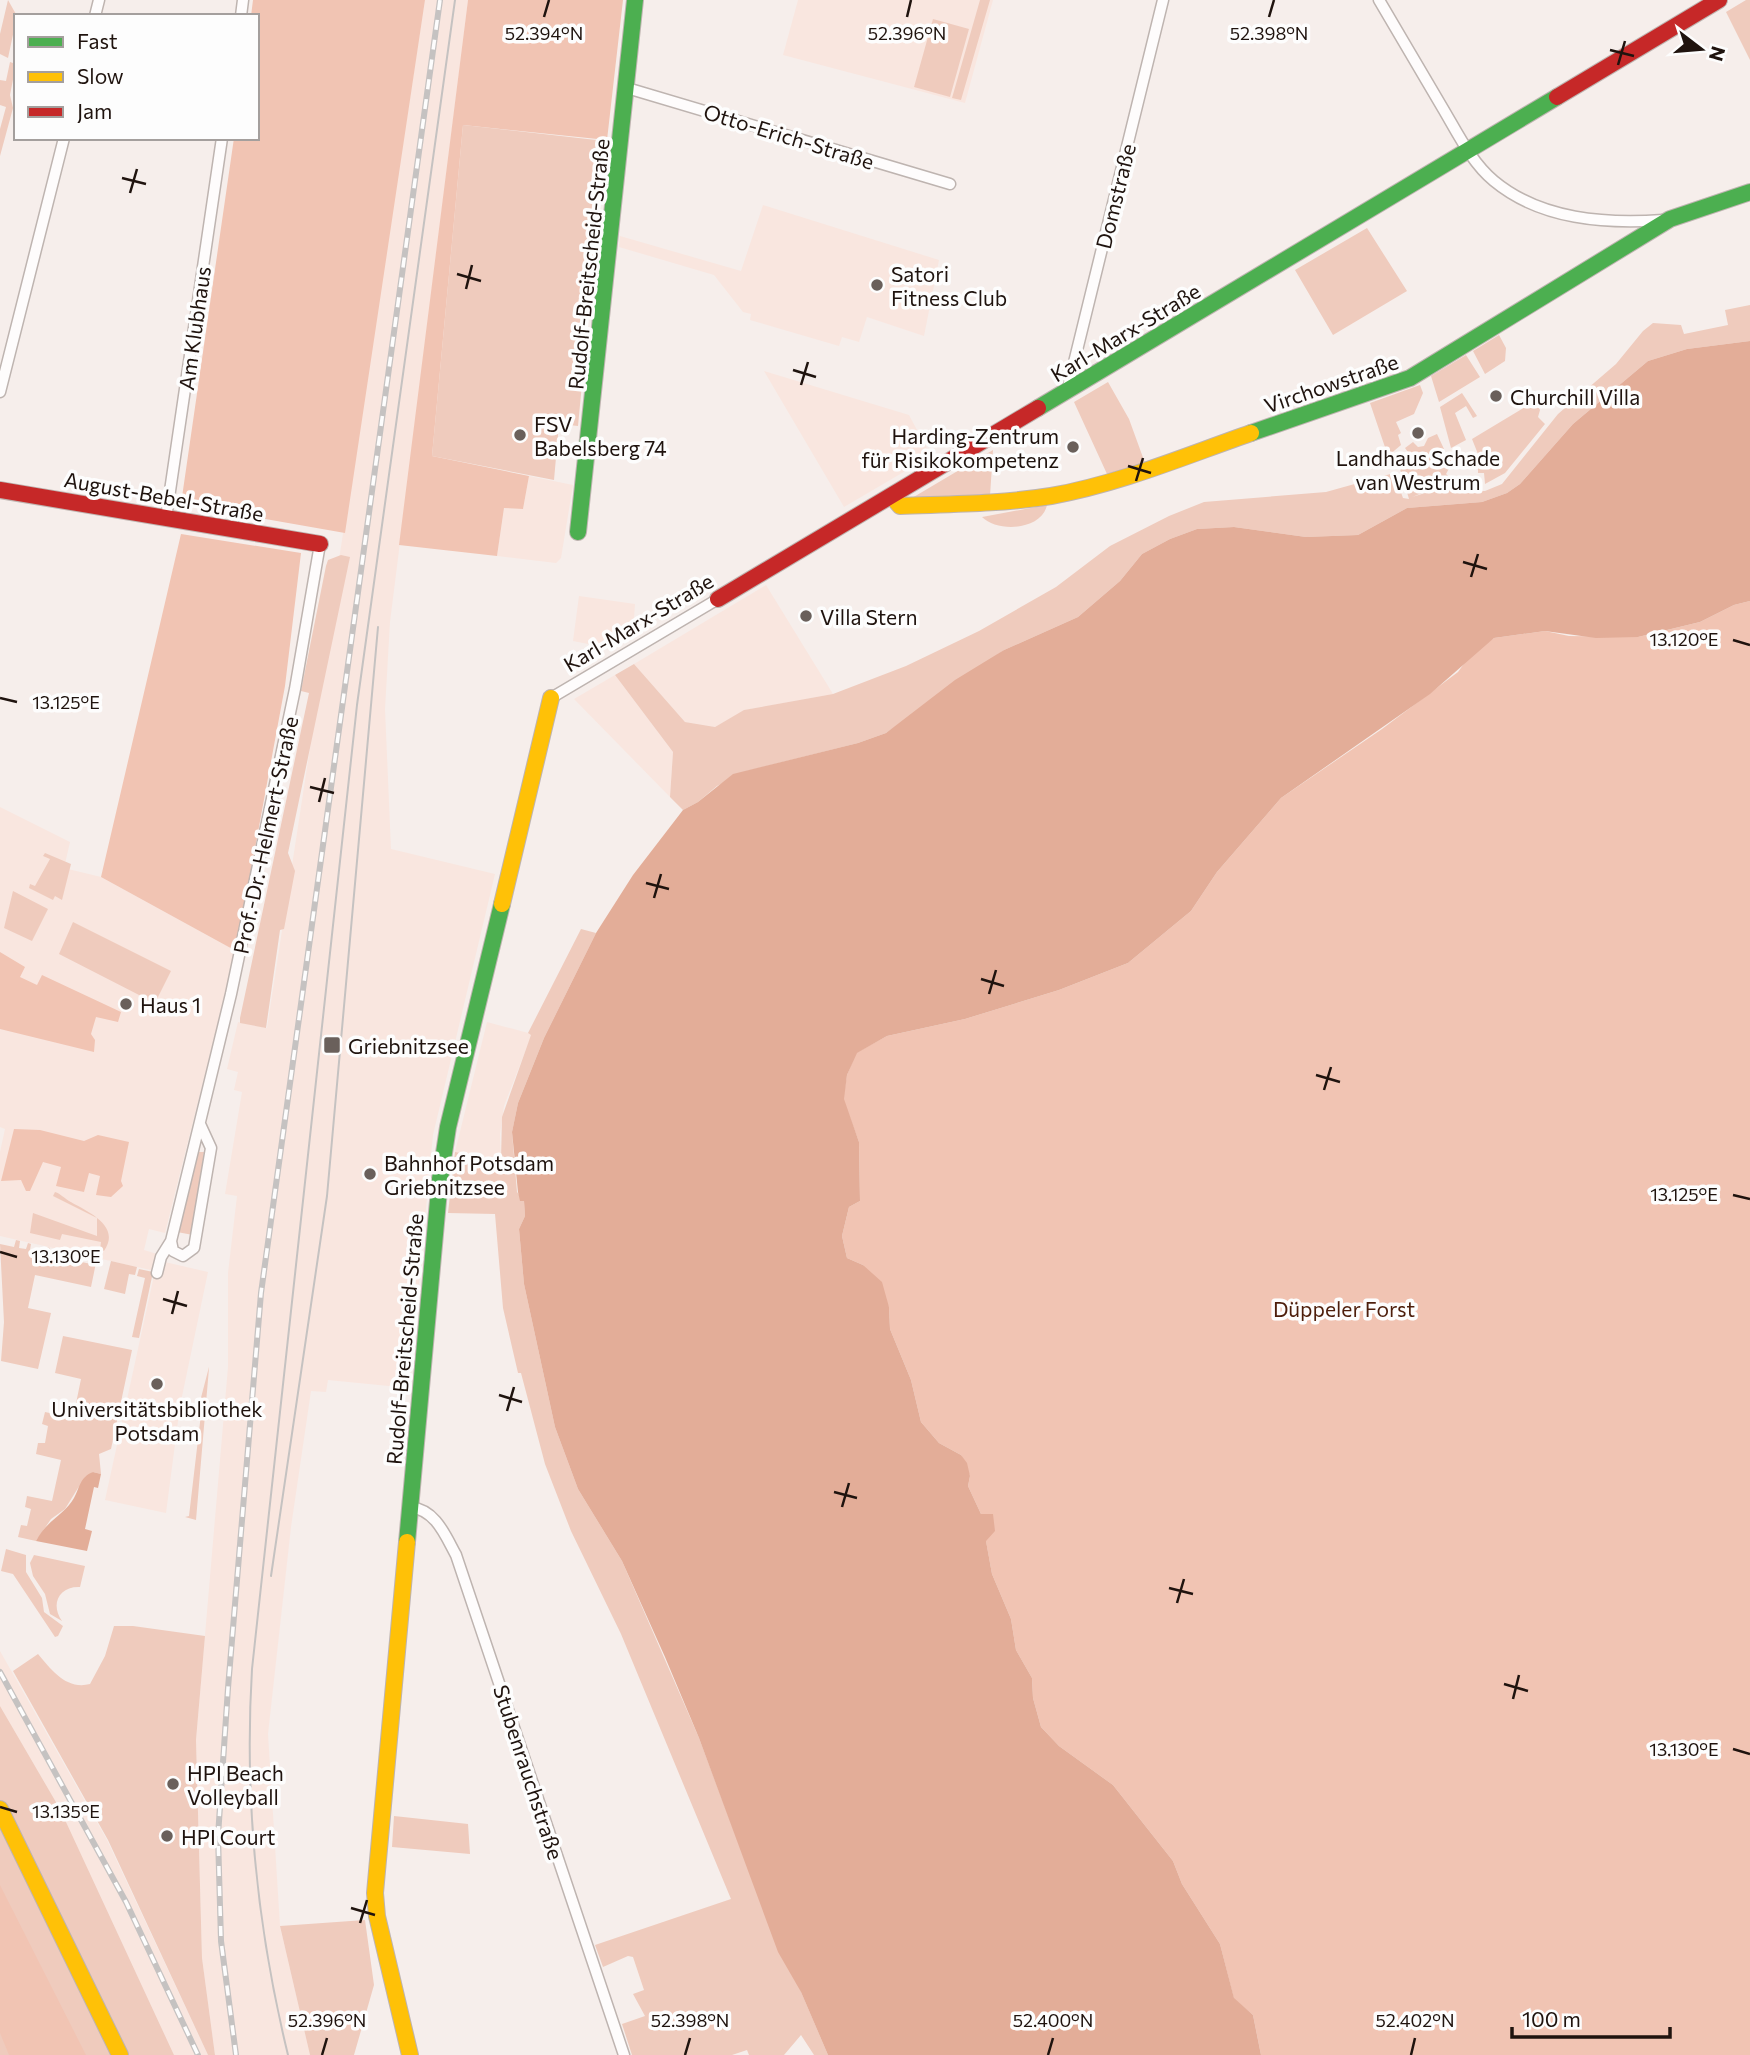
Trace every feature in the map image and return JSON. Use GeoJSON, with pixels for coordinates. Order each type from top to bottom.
{"type":"FeatureCollection","features":[{"type":"Feature","properties":{"kind":"street","name":"Rudolf-Breitscheid-Straße"},"geometry":{"type":"LineString","coordinates":[[578,532],[635,0]]}},
{"type":"Feature","properties":{"kind":"street","name":"Domstraße"},"geometry":{"type":"LineString","coordinates":[[1067,391],[1163,0]]}},
{"type":"Feature","properties":{"kind":"street"},"geometry":{"type":"LineString","coordinates":[[1378,0],[1468,150],[1494,181],[1522,198],[1586,220],[1624,223],[1670,219]]}},
{"type":"Feature","properties":{"kind":"street","name":"Karl-Marx-Straße"},"geometry":{"type":"LineString","coordinates":[[551,698],[1468,150],[1701,5],[1719,0]]}},
{"type":"Feature","properties":{"kind":"street","name":"Otto-Erich-Straße"},"geometry":{"type":"LineString","coordinates":[[627,88],[950,184]]}},
{"type":"Feature","properties":{"kind":"street"},"geometry":{"type":"LineString","coordinates":[[0,392],[63,140]]}},
{"type":"Feature","properties":{"kind":"street","name":"Am Klubhaus"},"geometry":{"type":"LineString","coordinates":[[166,518],[222,140]]}},
{"type":"Feature","properties":{"kind":"street","name":"Virchowstraße"},"geometry":{"type":"LineString","coordinates":[[892,496],[900,506],[962,505],[1066,493],[1133,476],[1410,378],[1670,219],[1750,191]]}},
{"type":"Feature","properties":{"kind":"street","name":"August-Bebel-Straße"},"geometry":{"type":"LineString","coordinates":[[0,490],[320,544]]}},
{"type":"Feature","properties":{"kind":"street","name":"Prof.-Dr.-Helmert-Straße"},"geometry":{"type":"LineString","coordinates":[[157,1273],[161,1257],[171,1241],[231,994],[290,716],[320,544]]}},
{"type":"Feature","properties":{"kind":"street","name":"Rudolf-Breitscheid-Straße"},"geometry":{"type":"LineString","coordinates":[[410,2055],[377,1916],[375,1893],[444,1147],[551,698]]}},
{"type":"Feature","properties":{"kind":"street","name":"Prof.-Dr.-Helmert-Straße"},"geometry":{"type":"LineString","coordinates":[[171,1241],[173,1251],[179,1255],[190,1254],[195,1245],[211,1148],[200,1124]]}},
{"type":"Feature","properties":{"kind":"street","name":"Stubenrauchstraße"},"geometry":{"type":"LineString","coordinates":[[410,1507],[421,1508],[434,1518],[456,1555],[624,2055]]}},
{"type":"Feature","properties":{"kind":"street"},"geometry":{"type":"LineString","coordinates":[[0,1809],[120,2055]]}},
{"type":"Feature","properties":{"kind":"shaded area"},"geometry":{"type":"Polygon","coordinates":[[[8,0],[16,14],[8,58],[0,54],[0,34],[8,0]]]}},
{"type":"Feature","properties":{"kind":"shaded area"},"geometry":{"type":"Polygon","coordinates":[[[425,0],[468,0],[390,622],[385,709],[391,849],[495,874],[433,1135],[409,1388],[328,1380],[326,1392],[311,1391],[291,1527],[268,1734],[280,1926],[310,2055],[215,2055],[202,1958],[196,1740],[228,1367],[228,1273],[237,1196],[225,1194],[242,1092],[234,1090],[238,1072],[227,1069],[238,1022],[267,1028],[425,0]]]}},
{"type":"Feature","properties":{"kind":"shaded area"},"geometry":{"type":"Polygon","coordinates":[[[798,0],[993,0],[965,103],[783,55],[798,0]]]}},
{"type":"Feature","properties":{"kind":"shaded area"},"geometry":{"type":"Polygon","coordinates":[[[980,0],[990,0],[961,100],[952,98],[980,0]]]}},
{"type":"Feature","properties":{"kind":"shaded area"},"geometry":{"type":"Polygon","coordinates":[[[1750,0],[1750,60],[1726,12],[1750,0]]]}},
{"type":"Feature","properties":{"kind":"shaded area"},"geometry":{"type":"Polygon","coordinates":[[[933,19],[969,29],[950,97],[914,87],[933,19]]]}},
{"type":"Feature","properties":{"kind":"shaded area"},"geometry":{"type":"Polygon","coordinates":[[[10,62],[14,63],[10,95],[13,108],[0,156],[0,129],[6,107],[0,105],[0,80],[6,81],[10,62]]]}},
{"type":"Feature","properties":{"kind":"shaded area","name":"FSV Babelsberg 74"},"geometry":{"type":"Polygon","coordinates":[[[463,125],[605,141],[578,426],[559,424],[554,480],[432,456],[463,125]]]}},
{"type":"Feature","properties":{"kind":"shaded area"},"geometry":{"type":"Polygon","coordinates":[[[763,205],[939,260],[924,336],[867,317],[859,342],[842,337],[839,346],[750,320],[751,314],[743,312],[714,275],[619,247],[620,236],[741,271],[763,205]]]}},
{"type":"Feature","properties":{"kind":"shaded area"},"geometry":{"type":"Polygon","coordinates":[[[1367,228],[1407,291],[1333,335],[1295,270],[1367,228]]]}},
{"type":"Feature","properties":{"kind":"shaded area"},"geometry":{"type":"Polygon","coordinates":[[[1750,305],[1750,341],[1687,349],[1648,361],[1573,424],[1520,484],[1507,493],[1482,502],[1407,508],[1358,535],[1306,537],[1234,527],[1197,529],[1170,539],[1142,554],[1120,581],[1078,617],[1004,650],[886,733],[858,743],[747,771],[717,786],[698,802],[683,810],[670,797],[673,752],[615,675],[634,664],[685,722],[715,727],[744,710],[833,694],[906,666],[979,631],[1056,587],[1110,546],[1169,516],[1204,502],[1326,492],[1394,473],[1403,498],[1409,499],[1400,469],[1413,459],[1405,448],[1413,442],[1418,447],[1424,446],[1428,438],[1437,434],[1444,449],[1431,455],[1435,462],[1450,457],[1452,463],[1446,474],[1453,480],[1449,490],[1435,490],[1485,491],[1502,484],[1558,414],[1616,364],[1653,323],[1681,325],[1684,334],[1728,325],[1725,310],[1750,305]]]}},
{"type":"Feature","properties":{"kind":"shaded area"},"geometry":{"type":"Polygon","coordinates":[[[1499,335],[1506,348],[1505,361],[1485,374],[1473,351],[1499,335]]]}},
{"type":"Feature","properties":{"kind":"shaded area","name":"Griebnitzsee"},"geometry":{"type":"Polygon","coordinates":[[[1750,341],[1750,601],[1734,605],[1700,622],[1638,637],[1596,638],[1545,631],[1494,638],[1430,694],[1281,798],[1217,872],[1191,911],[1128,963],[1059,990],[965,1019],[887,1036],[857,1053],[847,1075],[844,1099],[859,1142],[860,1201],[849,1207],[842,1236],[847,1258],[863,1265],[882,1282],[889,1307],[890,1329],[911,1380],[921,1422],[939,1443],[961,1455],[967,1463],[970,1476],[968,1486],[981,1514],[993,1514],[995,1531],[986,1541],[992,1574],[1011,1619],[1016,1650],[1032,1678],[1033,1698],[1041,1727],[1059,1746],[1113,1785],[1173,1861],[1182,1884],[1220,1944],[1234,1998],[1253,2015],[1261,2055],[828,2055],[801,1992],[778,1952],[699,1738],[665,1657],[622,1561],[578,1489],[555,1427],[524,1284],[519,1229],[525,1216],[524,1201],[520,1201],[518,1192],[512,1132],[518,1103],[544,1038],[596,933],[633,875],[683,810],[698,802],[733,774],[858,743],[886,733],[955,680],[1004,650],[1078,617],[1120,581],[1142,554],[1170,539],[1197,529],[1234,527],[1306,537],[1358,535],[1407,508],[1482,502],[1507,493],[1520,484],[1573,424],[1648,361],[1687,349],[1750,341]]]}},
{"type":"Feature","properties":{"kind":"shaded area"},"geometry":{"type":"Polygon","coordinates":[[[1466,355],[1480,377],[1439,402],[1431,376],[1466,355]]]}},
{"type":"Feature","properties":{"kind":"shaded area"},"geometry":{"type":"Polygon","coordinates":[[[764,371],[909,415],[931,456],[844,507],[764,371]]]}},
{"type":"Feature","properties":{"kind":"shaded area"},"geometry":{"type":"Polygon","coordinates":[[[1108,382],[1129,419],[1145,463],[1107,474],[1074,402],[1108,382]]]}},
{"type":"Feature","properties":{"kind":"shaded area"},"geometry":{"type":"Polygon","coordinates":[[[1420,385],[1423,393],[1414,414],[1396,422],[1401,433],[1398,435],[1401,445],[1388,456],[1370,403],[1420,385]]]}},
{"type":"Feature","properties":{"kind":"shaded area"},"geometry":{"type":"Polygon","coordinates":[[[1462,393],[1477,416],[1473,418],[1466,406],[1455,413],[1466,440],[1451,448],[1440,407],[1462,393]]]}},
{"type":"Feature","properties":{"kind":"shaded area"},"geometry":{"type":"Polygon","coordinates":[[[1535,401],[1540,410],[1538,417],[1545,424],[1505,473],[1485,484],[1484,473],[1478,473],[1478,454],[1472,439],[1535,401]]]}},
{"type":"Feature","properties":{"kind":"shaded area"},"geometry":{"type":"Polygon","coordinates":[[[993,450],[990,496],[912,498],[993,450]]]}},
{"type":"Feature","properties":{"kind":"shaded area"},"geometry":{"type":"Polygon","coordinates":[[[529,476],[573,485],[561,558],[556,563],[497,556],[504,508],[523,509],[529,476]]]}},
{"type":"Feature","properties":{"kind":"shaded area"},"geometry":{"type":"Polygon","coordinates":[[[1047,505],[1037,520],[1019,526],[998,525],[982,517],[1047,505]]]}},
{"type":"Feature","properties":{"kind":"shaded area"},"geometry":{"type":"Polygon","coordinates":[[[341,555],[350,557],[288,853],[295,871],[284,929],[280,930],[266,1028],[240,1023],[240,1018],[309,693],[301,691],[326,566],[328,560],[341,555]]]}},
{"type":"Feature","properties":{"kind":"shaded area"},"geometry":{"type":"Polygon","coordinates":[[[766,585],[833,694],[745,710],[715,727],[685,722],[634,664],[766,585]]]}},
{"type":"Feature","properties":{"kind":"shaded area"},"geometry":{"type":"Polygon","coordinates":[[[579,596],[635,604],[633,633],[608,648],[573,641],[579,596]]]}},
{"type":"Feature","properties":{"kind":"shaded area"},"geometry":{"type":"Polygon","coordinates":[[[615,675],[673,752],[670,797],[574,699],[615,675]]]}},
{"type":"Feature","properties":{"kind":"shaded area"},"geometry":{"type":"Polygon","coordinates":[[[0,807],[70,842],[64,868],[101,877],[236,951],[165,1233],[149,1229],[144,1250],[157,1254],[156,1260],[208,1272],[180,1406],[166,1513],[105,1500],[155,1271],[0,1236],[0,1152],[5,1129],[0,1127],[0,807]]]}},
{"type":"Feature","properties":{"kind":"shaded area"},"geometry":{"type":"Polygon","coordinates":[[[45,853],[71,864],[62,900],[55,896],[53,900],[29,888],[30,884],[35,886],[50,859],[43,856],[45,853]]]}},
{"type":"Feature","properties":{"kind":"shaded area"},"geometry":{"type":"Polygon","coordinates":[[[13,891],[48,909],[32,941],[4,928],[13,891]]]}},
{"type":"Feature","properties":{"kind":"shaded area"},"geometry":{"type":"Polygon","coordinates":[[[73,922],[171,971],[153,1007],[139,1000],[141,996],[59,954],[73,922]]]}},
{"type":"Feature","properties":{"kind":"shaded area"},"geometry":{"type":"Polygon","coordinates":[[[581,929],[596,933],[544,1038],[518,1103],[512,1132],[517,1192],[524,1201],[525,1216],[519,1229],[524,1284],[555,1427],[578,1489],[622,1561],[699,1738],[746,1863],[828,2055],[814,2055],[801,2035],[784,2055],[749,2055],[747,2050],[732,2055],[632,2055],[622,2024],[645,2016],[633,1994],[644,1990],[633,1957],[628,1956],[603,1967],[595,1945],[731,1899],[621,1634],[571,1531],[545,1464],[521,1373],[518,1373],[503,1308],[495,1214],[448,1213],[455,1152],[501,1160],[502,1117],[531,1035],[528,1033],[581,929]]]}},
{"type":"Feature","properties":{"kind":"shaded area"},"geometry":{"type":"Polygon","coordinates":[[[487,1022],[532,1034],[504,1106],[500,1134],[501,1160],[455,1152],[487,1022]]]}},
{"type":"Feature","properties":{"kind":"shaded area"},"geometry":{"type":"Polygon","coordinates":[[[198,1152],[204,1152],[193,1235],[177,1232],[198,1152]]]}},
{"type":"Feature","properties":{"kind":"shaded area"},"geometry":{"type":"Polygon","coordinates":[[[55,1192],[92,1214],[100,1220],[105,1226],[109,1234],[104,1251],[100,1250],[101,1242],[62,1234],[60,1240],[30,1233],[33,1213],[97,1236],[97,1218],[53,1196],[55,1192]]]}},
{"type":"Feature","properties":{"kind":"shaded area"},"geometry":{"type":"Polygon","coordinates":[[[16,1240],[20,1241],[19,1248],[26,1249],[28,1243],[31,1244],[30,1250],[45,1254],[47,1247],[50,1248],[49,1254],[64,1258],[66,1251],[69,1252],[68,1259],[91,1264],[93,1257],[97,1258],[91,1287],[35,1275],[28,1308],[51,1313],[38,1369],[1,1361],[4,1322],[0,1244],[14,1247],[16,1240]]]}},
{"type":"Feature","properties":{"kind":"shaded area"},"geometry":{"type":"Polygon","coordinates":[[[111,1261],[137,1267],[135,1275],[129,1274],[125,1294],[104,1289],[111,1261]]]}},
{"type":"Feature","properties":{"kind":"shaded area"},"geometry":{"type":"Polygon","coordinates":[[[139,1269],[153,1272],[139,1338],[132,1337],[145,1278],[137,1276],[139,1269]]]}},
{"type":"Feature","properties":{"kind":"shaded area"},"geometry":{"type":"Polygon","coordinates":[[[63,1336],[132,1350],[111,1449],[99,1454],[101,1474],[93,1472],[78,1488],[65,1509],[51,1519],[36,1541],[18,1537],[21,1525],[27,1526],[31,1509],[25,1507],[27,1496],[52,1501],[61,1460],[36,1454],[38,1443],[45,1443],[48,1426],[42,1424],[45,1412],[73,1418],[81,1379],[55,1373],[63,1336]]]}},
{"type":"Feature","properties":{"kind":"shaded area"},"geometry":{"type":"Polygon","coordinates":[[[209,1367],[196,1520],[185,1517],[189,1516],[201,1414],[197,1413],[209,1367]]]}},
{"type":"Feature","properties":{"kind":"shaded area"},"geometry":{"type":"Polygon","coordinates":[[[93,1472],[101,1474],[98,1488],[94,1487],[85,1529],[92,1531],[87,1551],[36,1541],[45,1528],[70,1504],[83,1480],[93,1472]]]}},
{"type":"Feature","properties":{"kind":"shaded area"},"geometry":{"type":"Polygon","coordinates":[[[6,1549],[26,1555],[26,1572],[42,1598],[44,1612],[63,1626],[58,1636],[55,1637],[13,1574],[1,1571],[6,1549]]]}},
{"type":"Feature","properties":{"kind":"shaded area"},"geometry":{"type":"Polygon","coordinates":[[[34,1555],[85,1566],[80,1587],[73,1587],[59,1597],[57,1608],[62,1621],[50,1614],[45,1594],[33,1576],[30,1563],[34,1555]]]}},
{"type":"Feature","properties":{"kind":"shaded area"},"geometry":{"type":"Polygon","coordinates":[[[114,1626],[205,1636],[196,1740],[202,1958],[215,2055],[208,2055],[108,1840],[13,1671],[38,1654],[67,1682],[90,1684],[105,1656],[114,1626]]]}},
{"type":"Feature","properties":{"kind":"shaded area"},"geometry":{"type":"Polygon","coordinates":[[[0,1651],[107,1840],[208,2055],[174,2055],[60,1809],[0,1706],[0,1651]]]}},
{"type":"Feature","properties":{"kind":"shaded area"},"geometry":{"type":"Polygon","coordinates":[[[0,1706],[60,1809],[174,2055],[0,2055],[0,1706]]]}},
{"type":"Feature","properties":{"kind":"shaded area"},"geometry":{"type":"Polygon","coordinates":[[[394,1816],[468,1824],[470,1854],[392,1847],[394,1816]]]}},
{"type":"Feature","properties":{"kind":"shaded area"},"geometry":{"type":"Polygon","coordinates":[[[365,1920],[374,1985],[354,2055],[310,2055],[280,1926],[365,1920]]]}},
{"type":"Feature","properties":{"kind":"green space"},"geometry":{"type":"Polygon","coordinates":[[[253,0],[425,0],[345,533],[181,504],[234,140],[259,140],[259,14],[251,14],[253,0]]]}},
{"type":"Feature","properties":{"kind":"green space"},"geometry":{"type":"Polygon","coordinates":[[[468,0],[623,0],[607,140],[463,125],[432,456],[529,476],[523,509],[504,508],[497,556],[399,545],[468,0]]]}},
{"type":"Feature","properties":{"kind":"green space"},"geometry":{"type":"Polygon","coordinates":[[[181,534],[301,553],[285,686],[236,951],[101,877],[181,534]]]}},
{"type":"Feature","properties":{"kind":"green space","name":"Düppeler Forst"},"geometry":{"type":"Polygon","coordinates":[[[1750,601],[1750,2055],[1261,2055],[1253,2015],[1234,1999],[1220,1944],[1182,1884],[1173,1861],[1113,1785],[1059,1746],[1041,1727],[1033,1698],[1032,1678],[1016,1650],[1011,1619],[992,1574],[981,1514],[968,1486],[970,1476],[961,1455],[939,1443],[921,1422],[911,1380],[890,1329],[889,1307],[863,1265],[847,1258],[842,1236],[849,1207],[860,1201],[859,1142],[843,1099],[847,1075],[856,1053],[887,1036],[965,1019],[1059,990],[1128,963],[1191,911],[1217,872],[1281,798],[1382,729],[1458,672],[1471,654],[1494,638],[1545,631],[1569,636],[1638,637],[1700,622],[1734,605],[1750,601]]]}},
{"type":"Feature","properties":{"kind":"green space"},"geometry":{"type":"Polygon","coordinates":[[[0,952],[25,967],[20,977],[37,985],[42,975],[121,1012],[118,1022],[96,1017],[91,1034],[95,1040],[94,1052],[0,1029],[0,952]]]}},
{"type":"Feature","properties":{"kind":"green space"},"geometry":{"type":"Polygon","coordinates":[[[14,1129],[40,1130],[84,1141],[98,1135],[129,1142],[121,1181],[123,1186],[111,1197],[96,1195],[100,1176],[89,1173],[84,1192],[56,1186],[61,1167],[43,1162],[30,1191],[26,1191],[21,1180],[1,1181],[14,1129]]]}},
{"type":"Feature","properties":{"kind":"green space"},"geometry":{"type":"Polygon","coordinates":[[[0,1885],[86,2055],[9,2055],[0,2033],[0,1885]]]}},
{"type":"Feature","properties":{"kind":"tram line"},"geometry":{"type":"LineString","coordinates":[[288,2055],[268,1960],[255,1864],[250,1767],[252,1669],[357,705],[455,0]]}},
{"type":"Feature","properties":{"kind":"tram line"},"geometry":{"type":"LineString","coordinates":[[271,1576],[327,1196],[378,627]]}},
{"type":"Feature","properties":{"kind":"railway"},"geometry":{"type":"LineString","coordinates":[[236,2055],[221,1941],[218,1836],[261,1293],[440,0]]}},
{"type":"Feature","properties":{"kind":"railway"},"geometry":{"type":"LineString","coordinates":[[0,1672],[126,1902],[198,2055]]}},
{"type":"Feature","properties":{"kind":"traffic: fast"},"geometry":{"type":"LineString","coordinates":[[578,532],[635,0]]}},
{"type":"Feature","properties":{"kind":"traffic: fast"},"geometry":{"type":"LineString","coordinates":[[1038,408],[1557,97]]}},
{"type":"Feature","properties":{"kind":"traffic: fast"},"geometry":{"type":"LineString","coordinates":[[1251,433],[1410,378],[1670,219],[1750,192]]}},
{"type":"Feature","properties":{"kind":"traffic: fast"},"geometry":{"type":"LineString","coordinates":[[407,1542],[440,1179],[448,1127],[502,904]]}},
{"type":"Feature","properties":{"kind":"traffic: slow"},"geometry":{"type":"LineString","coordinates":[[892,496],[900,506],[994,502],[1051,496],[1127,477],[1251,433]]}},
{"type":"Feature","properties":{"kind":"traffic: slow"},"geometry":{"type":"LineString","coordinates":[[502,904],[551,698]]}},
{"type":"Feature","properties":{"kind":"traffic: slow"},"geometry":{"type":"LineString","coordinates":[[407,1542],[375,1893],[377,1916],[410,2055]]}},
{"type":"Feature","properties":{"kind":"traffic: slow"},"geometry":{"type":"LineString","coordinates":[[0,1809],[120,2055]]}},
{"type":"Feature","properties":{"kind":"traffic: jam"},"geometry":{"type":"LineString","coordinates":[[1557,97],[1719,0]]}},
{"type":"Feature","properties":{"kind":"traffic: jam"},"geometry":{"type":"LineString","coordinates":[[718,599],[1038,408]]}},
{"type":"Feature","properties":{"kind":"traffic: jam"},"geometry":{"type":"LineString","coordinates":[[0,490],[320,544]]}},
{"type":"Feature","properties":{"kind":"place","name":"Satori Fitness Club"},"geometry":{"type":"Point","coordinates":[877,285]}},
{"type":"Feature","properties":{"kind":"place","name":"Churchill Villa"},"geometry":{"type":"Point","coordinates":[1496,396]}},
{"type":"Feature","properties":{"kind":"place","name":"Landhaus Schade van Westrum"},"geometry":{"type":"Point","coordinates":[1418,433]}},
{"type":"Feature","properties":{"kind":"place","name":"FSV Babelsberg 74"},"geometry":{"type":"Point","coordinates":[520,435]}},
{"type":"Feature","properties":{"kind":"place","name":"Harding-Zentrum für Risikokompetenz"},"geometry":{"type":"Point","coordinates":[1073,447]}},
{"type":"Feature","properties":{"kind":"place","name":"Villa Stern"},"geometry":{"type":"Point","coordinates":[806,616]}},
{"type":"Feature","properties":{"kind":"place","name":"Haus 1"},"geometry":{"type":"Point","coordinates":[126,1004]}},
{"type":"Feature","properties":{"kind":"place","name":"Griebnitzsee"},"geometry":{"type":"Point","coordinates":[332,1045]}},
{"type":"Feature","properties":{"kind":"place","name":"Bahnhof Potsdam Griebnitzsee"},"geometry":{"type":"Point","coordinates":[370,1174]}},
{"type":"Feature","properties":{"kind":"place","name":"Universitätsbibliothek Potsdam"},"geometry":{"type":"Point","coordinates":[157,1384]}},
{"type":"Feature","properties":{"kind":"place","name":"HPI Beach Volleyball"},"geometry":{"type":"Point","coordinates":[173,1784]}},
{"type":"Feature","properties":{"kind":"place","name":"HPI Court"},"geometry":{"type":"Point","coordinates":[167,1836]}}]}
